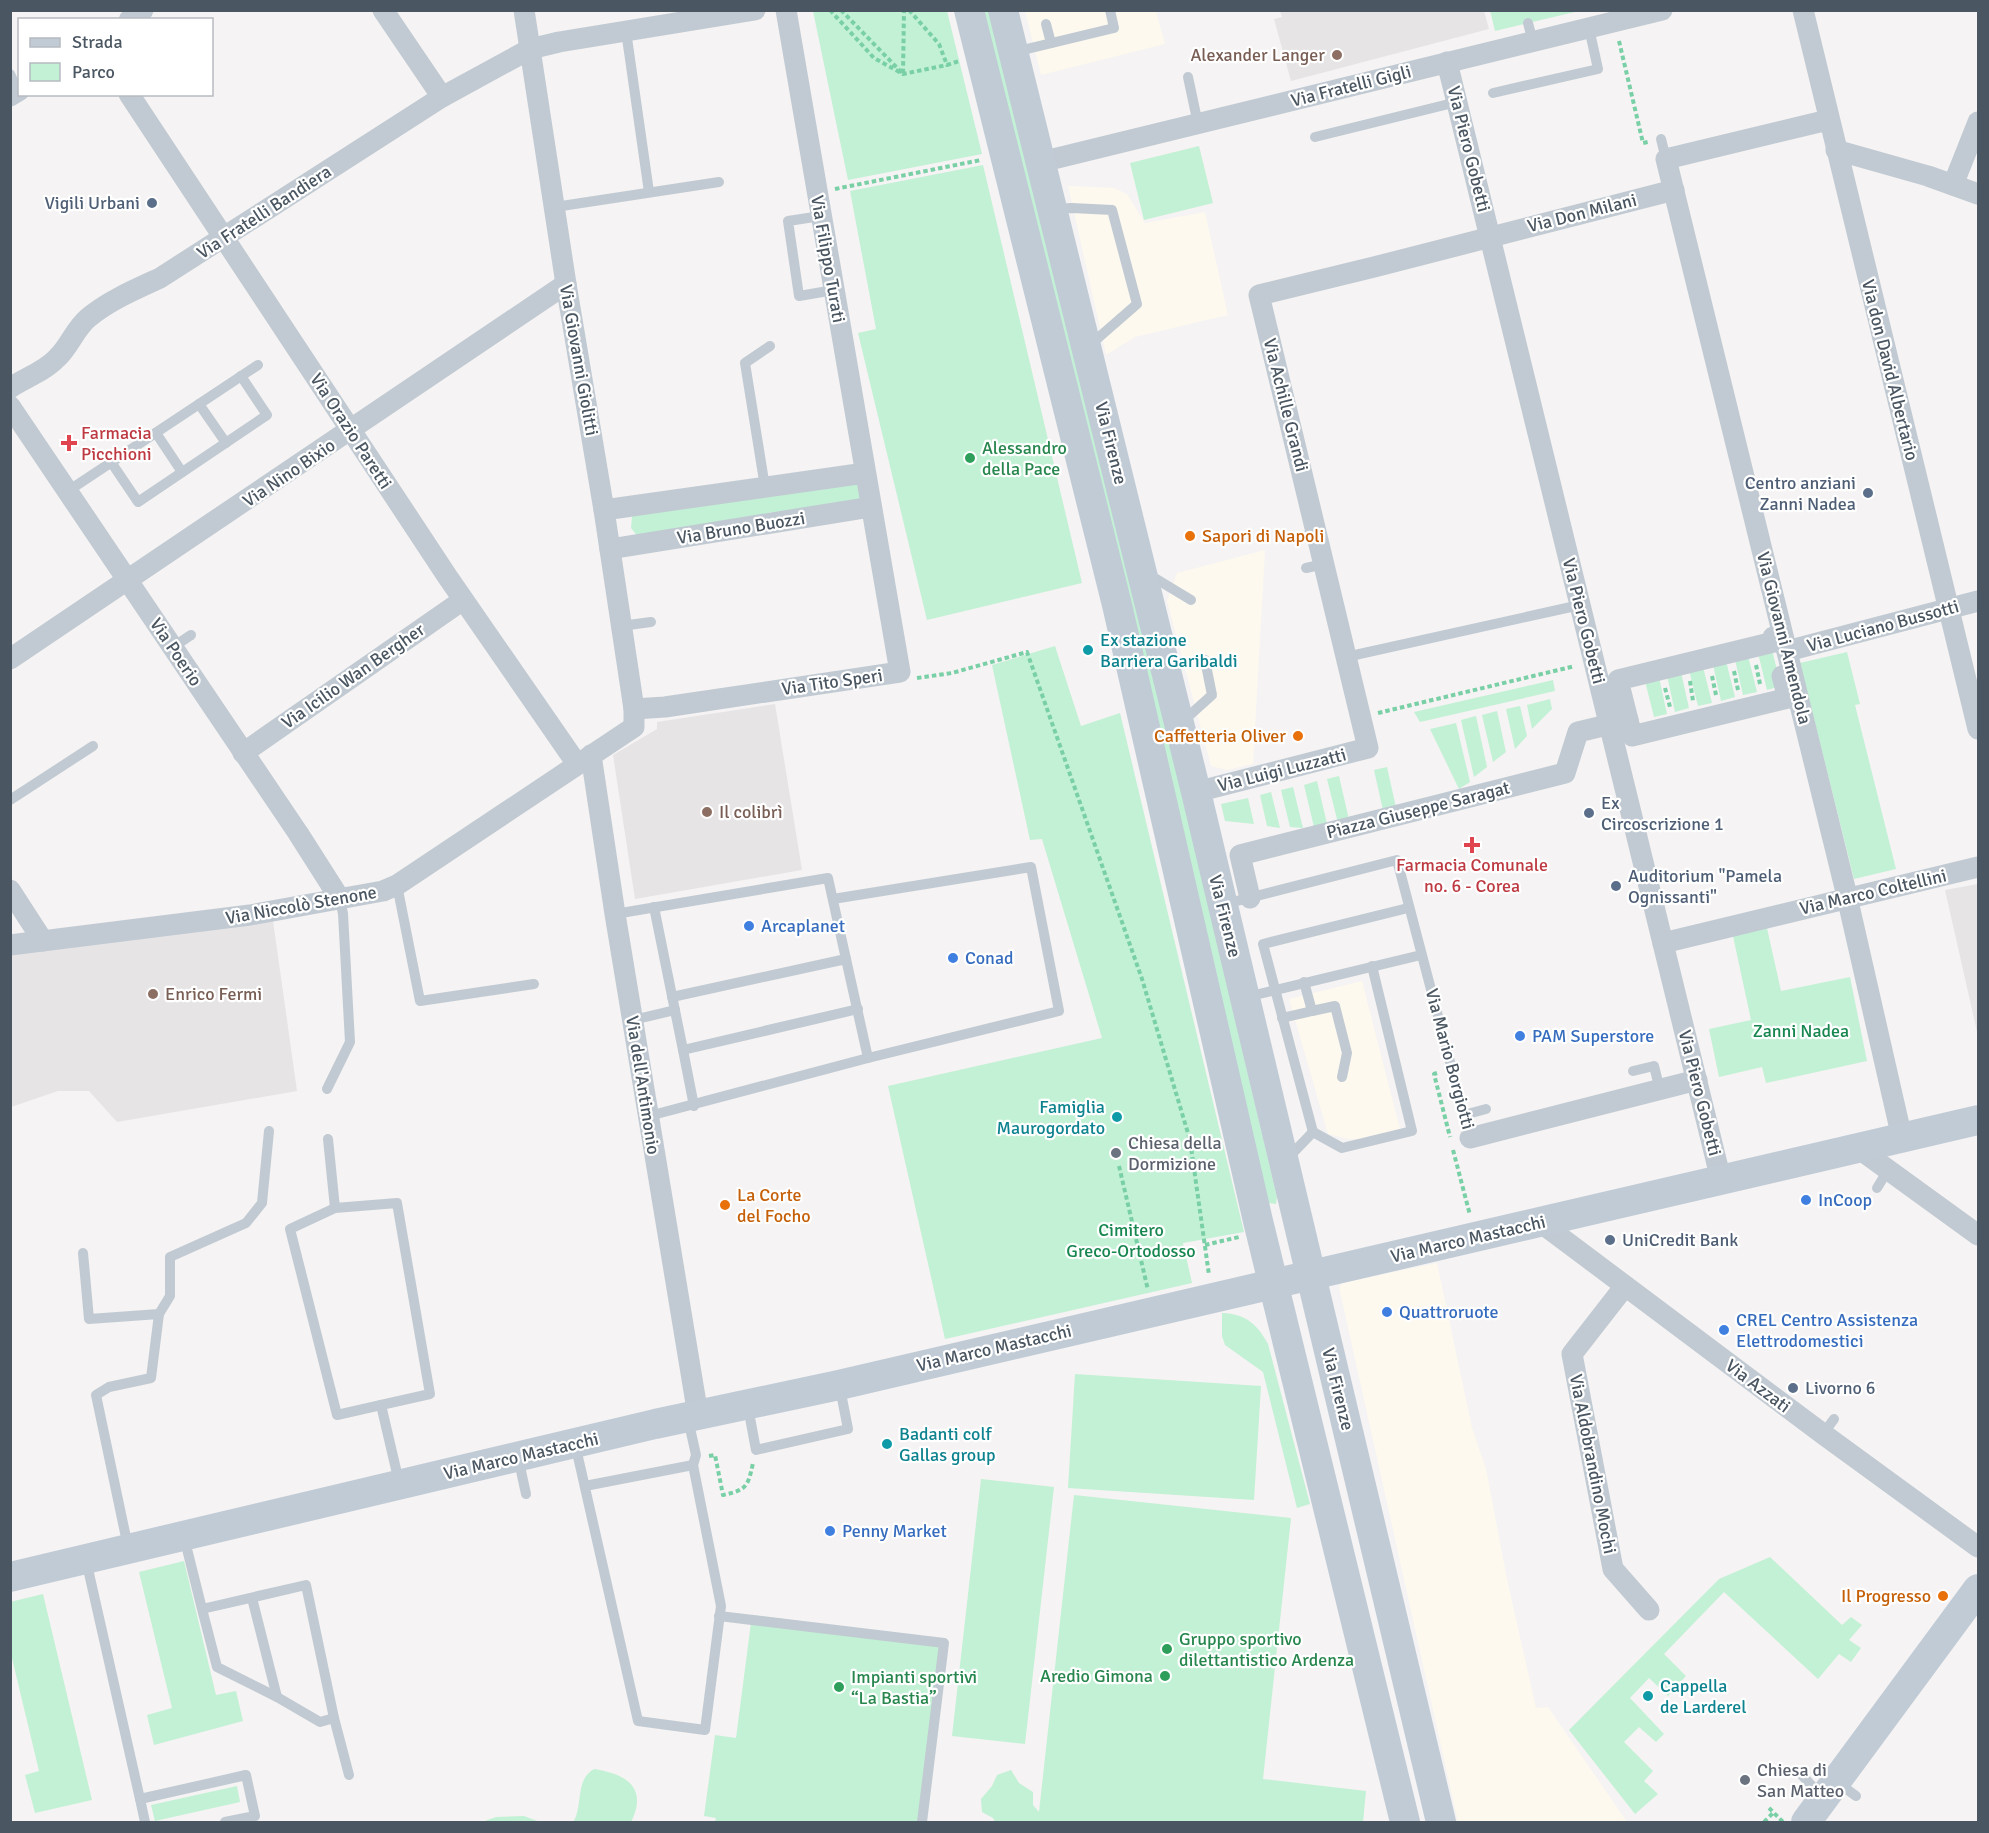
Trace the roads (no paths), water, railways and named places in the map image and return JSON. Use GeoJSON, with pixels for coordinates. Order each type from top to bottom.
{"type":"FeatureCollection","features":[{"type":"Feature","properties":{"kind":"main road","name":"Via Firenze"},"geometry":{"type":"LineString","coordinates":[[969,10],[1117,606],[1273,1284],[1405,1822]]}},
{"type":"Feature","properties":{"kind":"main road","name":"Via Firenze"},"geometry":{"type":"LineString","coordinates":[[1003,10],[1196,792],[1236,901],[1245,998],[1441,1822]]}},
{"type":"Feature","properties":{"kind":"main road","name":"Via Marco Mastacchi"},"geometry":{"type":"LineString","coordinates":[[10,1577],[518,1456],[839,1385],[1978,1120]]}},
{"type":"Feature","properties":{"kind":"main road"},"geometry":{"type":"LineString","coordinates":[[1794,1822],[1839,1792],[1978,1589]]}},
{"type":"Feature","properties":{"kind":"street"},"geometry":{"type":"LineString","coordinates":[[383,10],[442,97]]}},
{"type":"Feature","properties":{"kind":"street","name":"Via Giovanni Giolitti"},"geometry":{"type":"LineString","coordinates":[[524,10],[634,709]]}},
{"type":"Feature","properties":{"kind":"street"},"geometry":{"type":"LineString","coordinates":[[530,49],[559,42],[755,10]]}},
{"type":"Feature","properties":{"kind":"street","name":"Via Filippo Turati"},"geometry":{"type":"LineString","coordinates":[[786,10],[871,507]]}},
{"type":"Feature","properties":{"kind":"street","name":"Via Fratelli Gigli"},"geometry":{"type":"LineString","coordinates":[[1041,162],[1447,62],[1531,32],[1589,28],[1662,10]]}},
{"type":"Feature","properties":{"kind":"street","name":"Via don David Albertario"},"geometry":{"type":"LineString","coordinates":[[1803,10],[1978,729]]}},
{"type":"Feature","properties":{"kind":"street","name":"Via Fratelli Bandiera"},"geometry":{"type":"LineString","coordinates":[[10,388],[56,360],[67,347],[72,335],[88,318],[225,238],[442,97],[530,49]]}},
{"type":"Feature","properties":{"kind":"street","name":"Via Piero Gobetti"},"geometry":{"type":"LineString","coordinates":[[1447,62],[1580,604],[1619,722],[1663,943],[1721,1180]]}},
{"type":"Feature","properties":{"kind":"street","name":"Via Orazio Paretti"},"geometry":{"type":"LineString","coordinates":[[130,96],[351,431],[389,500],[584,760]]}},
{"type":"Feature","properties":{"kind":"street","name":"Via Giovanni Amendola"},"geometry":{"type":"LineString","coordinates":[[1828,120],[1663,149],[1778,643],[1847,898],[1902,1138]]}},
{"type":"Feature","properties":{"kind":"street"},"geometry":{"type":"LineString","coordinates":[[1953,185],[1978,122]]}},
{"type":"Feature","properties":{"kind":"street"},"geometry":{"type":"LineString","coordinates":[[1836,150],[1978,194]]}},
{"type":"Feature","properties":{"kind":"street","name":"Via Don Milani"},"geometry":{"type":"LineString","coordinates":[[1490,238],[1674,190]]}},
{"type":"Feature","properties":{"kind":"street","name":"Via Achille Grandi"},"geometry":{"type":"LineString","coordinates":[[1368,748],[1346,657],[1307,536],[1296,476],[1275,389],[1259,295],[1490,238]]}},
{"type":"Feature","properties":{"kind":"street","name":"Via Nino Bixio"},"geometry":{"type":"LineString","coordinates":[[10,659],[566,284]]}},
{"type":"Feature","properties":{"kind":"street","name":"Via Poerio"},"geometry":{"type":"LineString","coordinates":[[10,406],[340,898]]}},
{"type":"Feature","properties":{"kind":"street","name":"Via Bruno Buozzi"},"geometry":{"type":"LineString","coordinates":[[604,510],[865,473]]}},
{"type":"Feature","properties":{"kind":"street","name":"Via Bruno Buozzi"},"geometry":{"type":"LineString","coordinates":[[610,549],[871,507]]}},
{"type":"Feature","properties":{"kind":"street","name":"Via Tito Speri"},"geometry":{"type":"LineString","coordinates":[[634,709],[900,672],[871,507]]}},
{"type":"Feature","properties":{"kind":"street","name":"Via Icilio Wan Bergher"},"geometry":{"type":"LineString","coordinates":[[243,753],[463,600]]}},
{"type":"Feature","properties":{"kind":"street","name":"Via Luciano Bussotti"},"geometry":{"type":"LineString","coordinates":[[1619,722],[1618,680],[1751,647],[1948,609],[1978,601]]}},
{"type":"Feature","properties":{"kind":"street"},"geometry":{"type":"LineString","coordinates":[[1619,722],[1632,736],[1788,698],[1778,643]]}},
{"type":"Feature","properties":{"kind":"street","name":"Via Niccolò Stenone"},"geometry":{"type":"LineString","coordinates":[[10,945],[250,915],[383,891],[397,885],[634,727],[634,709]]}},
{"type":"Feature","properties":{"kind":"street","name":"Piazza Giuseppe Saragat"},"geometry":{"type":"LineString","coordinates":[[1236,901],[1240,855],[1565,773],[1578,732],[1619,722]]}},
{"type":"Feature","properties":{"kind":"street","name":"Via Luigi Luzzatti"},"geometry":{"type":"LineString","coordinates":[[1196,792],[1368,748]]}},
{"type":"Feature","properties":{"kind":"street","name":"Via dell'Antimonio"},"geometry":{"type":"LineString","coordinates":[[584,760],[615,914],[649,1116],[693,1416]]}},
{"type":"Feature","properties":{"kind":"street","name":"Via Marco Coltellini"},"geometry":{"type":"LineString","coordinates":[[1663,943],[1747,927],[1847,898],[1978,867]]}},
{"type":"Feature","properties":{"kind":"street"},"geometry":{"type":"LineString","coordinates":[[10,890],[43,941]]}},
{"type":"Feature","properties":{"kind":"street","name":"Via Mario Borgiotti"},"geometry":{"type":"LineString","coordinates":[[1470,1138],[1697,1080]]}},
{"type":"Feature","properties":{"kind":"street"},"geometry":{"type":"LineString","coordinates":[[1858,1148],[1882,1179],[1978,1235]]}},
{"type":"Feature","properties":{"kind":"street","name":"Via Azzati"},"geometry":{"type":"LineString","coordinates":[[1540,1222],[1625,1286],[1828,1427],[1978,1546]]}},
{"type":"Feature","properties":{"kind":"street","name":"Via Aldobrandino Mochi"},"geometry":{"type":"LineString","coordinates":[[1625,1286],[1572,1354],[1613,1569],[1649,1610]]}},
{"type":"Feature","properties":{"kind":"lane"},"geometry":{"type":"LineString","coordinates":[[1014,52],[1114,28],[1110,10]]}},
{"type":"Feature","properties":{"kind":"lane"},"geometry":{"type":"LineString","coordinates":[[1046,24],[1051,43]]}},
{"type":"Feature","properties":{"kind":"lane"},"geometry":{"type":"LineString","coordinates":[[1493,93],[1598,69],[1589,28]]}},
{"type":"Feature","properties":{"kind":"lane"},"geometry":{"type":"LineString","coordinates":[[626,31],[649,192]]}},
{"type":"Feature","properties":{"kind":"lane"},"geometry":{"type":"LineString","coordinates":[[1188,77],[1198,124]]}},
{"type":"Feature","properties":{"kind":"lane"},"geometry":{"type":"LineString","coordinates":[[1316,137],[1457,102]]}},
{"type":"Feature","properties":{"kind":"lane"},"geometry":{"type":"LineString","coordinates":[[555,207],[719,182]]}},
{"type":"Feature","properties":{"kind":"lane"},"geometry":{"type":"LineString","coordinates":[[1053,209],[1112,210],[1137,304],[1087,348]]}},
{"type":"Feature","properties":{"kind":"lane"},"geometry":{"type":"LineString","coordinates":[[821,216],[788,221],[799,296],[834,290]]}},
{"type":"Feature","properties":{"kind":"lane"},"geometry":{"type":"LineString","coordinates":[[765,487],[746,363],[771,346]]}},
{"type":"Feature","properties":{"kind":"lane"},"geometry":{"type":"LineString","coordinates":[[68,491],[258,365]]}},
{"type":"Feature","properties":{"kind":"lane"},"geometry":{"type":"LineString","coordinates":[[111,462],[138,501],[226,443],[267,415],[241,376]]}},
{"type":"Feature","properties":{"kind":"lane"},"geometry":{"type":"LineString","coordinates":[[199,404],[226,443]]}},
{"type":"Feature","properties":{"kind":"lane"},"geometry":{"type":"LineString","coordinates":[[156,433],[182,472]]}},
{"type":"Feature","properties":{"kind":"lane"},"geometry":{"type":"LineString","coordinates":[[1143,571],[1191,600]]}},
{"type":"Feature","properties":{"kind":"lane"},"geometry":{"type":"LineString","coordinates":[[1346,657],[1580,604]]}},
{"type":"Feature","properties":{"kind":"lane"},"geometry":{"type":"LineString","coordinates":[[621,626],[651,622]]}},
{"type":"Feature","properties":{"kind":"lane"},"geometry":{"type":"LineString","coordinates":[[173,647],[191,635]]}},
{"type":"Feature","properties":{"kind":"lane"},"geometry":{"type":"LineString","coordinates":[[1179,725],[1212,695],[1205,660]]}},
{"type":"Feature","properties":{"kind":"lane"},"geometry":{"type":"LineString","coordinates":[[10,800],[93,746]]}},
{"type":"Feature","properties":{"kind":"lane","name":"Via Mario Borgiotti"},"geometry":{"type":"LineString","coordinates":[[1236,901],[1397,861],[1470,1138]]}},
{"type":"Feature","properties":{"kind":"lane"},"geometry":{"type":"LineString","coordinates":[[649,1116],[694,1106],[868,1058],[1059,1011],[1030,867],[833,898]]}},
{"type":"Feature","properties":{"kind":"lane"},"geometry":{"type":"LineString","coordinates":[[615,914],[828,878],[868,1058]]}},
{"type":"Feature","properties":{"kind":"lane"},"geometry":{"type":"LineString","coordinates":[[397,885],[420,1000],[534,984]]}},
{"type":"Feature","properties":{"kind":"lane"},"geometry":{"type":"LineString","coordinates":[[327,1089],[350,1042],[343,914],[340,898]]}},
{"type":"Feature","properties":{"kind":"lane"},"geometry":{"type":"LineString","coordinates":[[654,907],[694,1106]]}},
{"type":"Feature","properties":{"kind":"lane"},"geometry":{"type":"LineString","coordinates":[[1372,966],[1412,1131],[1342,1148],[1313,1132],[1263,944],[1408,908]]}},
{"type":"Feature","properties":{"kind":"lane"},"geometry":{"type":"LineString","coordinates":[[1245,998],[1421,955]]}},
{"type":"Feature","properties":{"kind":"lane"},"geometry":{"type":"LineString","coordinates":[[672,997],[846,959]]}},
{"type":"Feature","properties":{"kind":"lane"},"geometry":{"type":"LineString","coordinates":[[1304,982],[1312,1011]]}},
{"type":"Feature","properties":{"kind":"lane"},"geometry":{"type":"LineString","coordinates":[[1282,1018],[1335,1006],[1347,1053],[1342,1077]]}},
{"type":"Feature","properties":{"kind":"lane"},"geometry":{"type":"LineString","coordinates":[[683,1050],[858,1009]]}},
{"type":"Feature","properties":{"kind":"lane"},"geometry":{"type":"LineString","coordinates":[[633,1020],[675,1010]]}},
{"type":"Feature","properties":{"kind":"lane"},"geometry":{"type":"LineString","coordinates":[[1633,1071],[1654,1066],[1660,1090]]}},
{"type":"Feature","properties":{"kind":"lane"},"geometry":{"type":"LineString","coordinates":[[1464,1115],[1486,1109]]}},
{"type":"Feature","properties":{"kind":"lane"},"geometry":{"type":"LineString","coordinates":[[129,1550],[96,1395],[109,1387],[151,1378],[159,1314],[170,1296],[170,1257],[246,1223],[262,1203],[269,1131]]}},
{"type":"Feature","properties":{"kind":"lane"},"geometry":{"type":"LineString","coordinates":[[1284,1161],[1313,1132]]}},
{"type":"Feature","properties":{"kind":"lane"},"geometry":{"type":"LineString","coordinates":[[328,1139],[335,1208]]}},
{"type":"Feature","properties":{"kind":"lane"},"geometry":{"type":"LineString","coordinates":[[397,1203],[430,1394],[337,1415],[290,1229],[335,1208],[397,1203]]}},
{"type":"Feature","properties":{"kind":"lane"},"geometry":{"type":"LineString","coordinates":[[83,1252],[89,1319],[159,1314]]}},
{"type":"Feature","properties":{"kind":"lane"},"geometry":{"type":"LineString","coordinates":[[747,1404],[756,1450],[848,1429],[839,1385]]}},
{"type":"Feature","properties":{"kind":"lane"},"geometry":{"type":"LineString","coordinates":[[381,1405],[399,1485]]}},
{"type":"Feature","properties":{"kind":"lane"},"geometry":{"type":"LineString","coordinates":[[575,1443],[638,1721],[705,1730],[721,1606],[693,1465],[696,1455],[693,1416]]}},
{"type":"Feature","properties":{"kind":"lane"},"geometry":{"type":"LineString","coordinates":[[518,1456],[526,1494]]}},
{"type":"Feature","properties":{"kind":"lane"},"geometry":{"type":"LineString","coordinates":[[585,1486],[693,1465]]}},
{"type":"Feature","properties":{"kind":"lane"},"geometry":{"type":"LineString","coordinates":[[184,1537],[217,1667],[320,1722],[334,1718]]}},
{"type":"Feature","properties":{"kind":"lane"},"geometry":{"type":"LineString","coordinates":[[86,1560],[145,1822]]}},
{"type":"Feature","properties":{"kind":"lane"},"geometry":{"type":"LineString","coordinates":[[202,1609],[306,1585],[334,1718],[349,1775]]}},
{"type":"Feature","properties":{"kind":"lane"},"geometry":{"type":"LineString","coordinates":[[252,1598],[277,1697]]}},
{"type":"Feature","properties":{"kind":"lane"},"geometry":{"type":"LineString","coordinates":[[719,1616],[944,1643],[922,1822]]}},
{"type":"Feature","properties":{"kind":"lane"},"geometry":{"type":"LineString","coordinates":[[1800,1773],[1839,1792]]}},
{"type":"Feature","properties":{"kind":"lane"},"geometry":{"type":"LineString","coordinates":[[140,1799],[246,1775],[255,1816],[225,1822]]}},
{"type":"Feature","properties":{"kind":"place","name":"Alexander Langer"},"geometry":{"type":"Point","coordinates":[1337,55]}},
{"type":"Feature","properties":{"kind":"place","name":"Vigili Urbani"},"geometry":{"type":"Point","coordinates":[152,203]}},
{"type":"Feature","properties":{"kind":"place","name":"Farmacia Picchioni"},"geometry":{"type":"Point","coordinates":[69,443]}},
{"type":"Feature","properties":{"kind":"place","name":"Alessandro della Pace"},"geometry":{"type":"Point","coordinates":[970,458]}},
{"type":"Feature","properties":{"kind":"place","name":"Centro anziani Zanni Nadea"},"geometry":{"type":"Point","coordinates":[1868,493]}},
{"type":"Feature","properties":{"kind":"place","name":"Sapori di Napoli"},"geometry":{"type":"Point","coordinates":[1190,536]}},
{"type":"Feature","properties":{"kind":"place","name":"Ex stazione Barriera Garibaldi"},"geometry":{"type":"Point","coordinates":[1088,650]}},
{"type":"Feature","properties":{"kind":"place","name":"Caffetteria Oliver"},"geometry":{"type":"Point","coordinates":[1298,736]}},
{"type":"Feature","properties":{"kind":"place","name":"Il colibrì"},"geometry":{"type":"Point","coordinates":[707,812]}},
{"type":"Feature","properties":{"kind":"place","name":"Ex Circoscrizione 1"},"geometry":{"type":"Point","coordinates":[1589,813]}},
{"type":"Feature","properties":{"kind":"place","name":"Farmacia Comunale no. 6 - Corea"},"geometry":{"type":"Point","coordinates":[1472,845]}},
{"type":"Feature","properties":{"kind":"place","name":"Auditorium \"Pamela Ognissanti\""},"geometry":{"type":"Point","coordinates":[1616,886]}},
{"type":"Feature","properties":{"kind":"place","name":"Arcaplanet"},"geometry":{"type":"Point","coordinates":[749,926]}},
{"type":"Feature","properties":{"kind":"place","name":"Conad"},"geometry":{"type":"Point","coordinates":[953,958]}},
{"type":"Feature","properties":{"kind":"place","name":"Enrico Fermi"},"geometry":{"type":"Point","coordinates":[153,994]}},
{"type":"Feature","properties":{"kind":"place","name":"PAM Superstore"},"geometry":{"type":"Point","coordinates":[1520,1036]}},
{"type":"Feature","properties":{"kind":"place","name":"Famiglia Maurogordato"},"geometry":{"type":"Point","coordinates":[1117,1117]}},
{"type":"Feature","properties":{"kind":"place","name":"Chiesa della Dormizione"},"geometry":{"type":"Point","coordinates":[1116,1153]}},
{"type":"Feature","properties":{"kind":"place","name":"InCoop"},"geometry":{"type":"Point","coordinates":[1806,1200]}},
{"type":"Feature","properties":{"kind":"place","name":"La Corte del Focho"},"geometry":{"type":"Point","coordinates":[725,1205]}},
{"type":"Feature","properties":{"kind":"place","name":"UniCredit Bank"},"geometry":{"type":"Point","coordinates":[1610,1240]}},
{"type":"Feature","properties":{"kind":"place","name":"Quattroruote"},"geometry":{"type":"Point","coordinates":[1387,1312]}},
{"type":"Feature","properties":{"kind":"place","name":"CREL Centro Assistenza Elettrodomestici"},"geometry":{"type":"Point","coordinates":[1724,1330]}},
{"type":"Feature","properties":{"kind":"place","name":"Livorno 6"},"geometry":{"type":"Point","coordinates":[1793,1388]}},
{"type":"Feature","properties":{"kind":"place","name":"Badanti colf Gallas group"},"geometry":{"type":"Point","coordinates":[887,1444]}},
{"type":"Feature","properties":{"kind":"place","name":"Penny Market"},"geometry":{"type":"Point","coordinates":[830,1531]}},
{"type":"Feature","properties":{"kind":"place","name":"Il Progresso"},"geometry":{"type":"Point","coordinates":[1943,1596]}},
{"type":"Feature","properties":{"kind":"place","name":"Gruppo sportivo dilettantistico Ardenza"},"geometry":{"type":"Point","coordinates":[1167,1649]}},
{"type":"Feature","properties":{"kind":"place","name":"Aredio Gimona"},"geometry":{"type":"Point","coordinates":[1165,1676]}},
{"type":"Feature","properties":{"kind":"place","name":"Impianti sportivi “La Bastia”"},"geometry":{"type":"Point","coordinates":[839,1687]}},
{"type":"Feature","properties":{"kind":"place","name":"Cappella de Larderel"},"geometry":{"type":"Point","coordinates":[1648,1696]}},
{"type":"Feature","properties":{"kind":"place","name":"Chiesa di San Matteo"},"geometry":{"type":"Point","coordinates":[1745,1780]}},
{"type":"Feature","properties":{"kind":"park label","name":"Zanni Nadea"},"geometry":{"type":"Point","coordinates":[1801,1031]}},
{"type":"Feature","properties":{"kind":"park label","name":"Cimitero Greco-Ortodosso"},"geometry":{"type":"Point","coordinates":[1131,1240]}}]}
